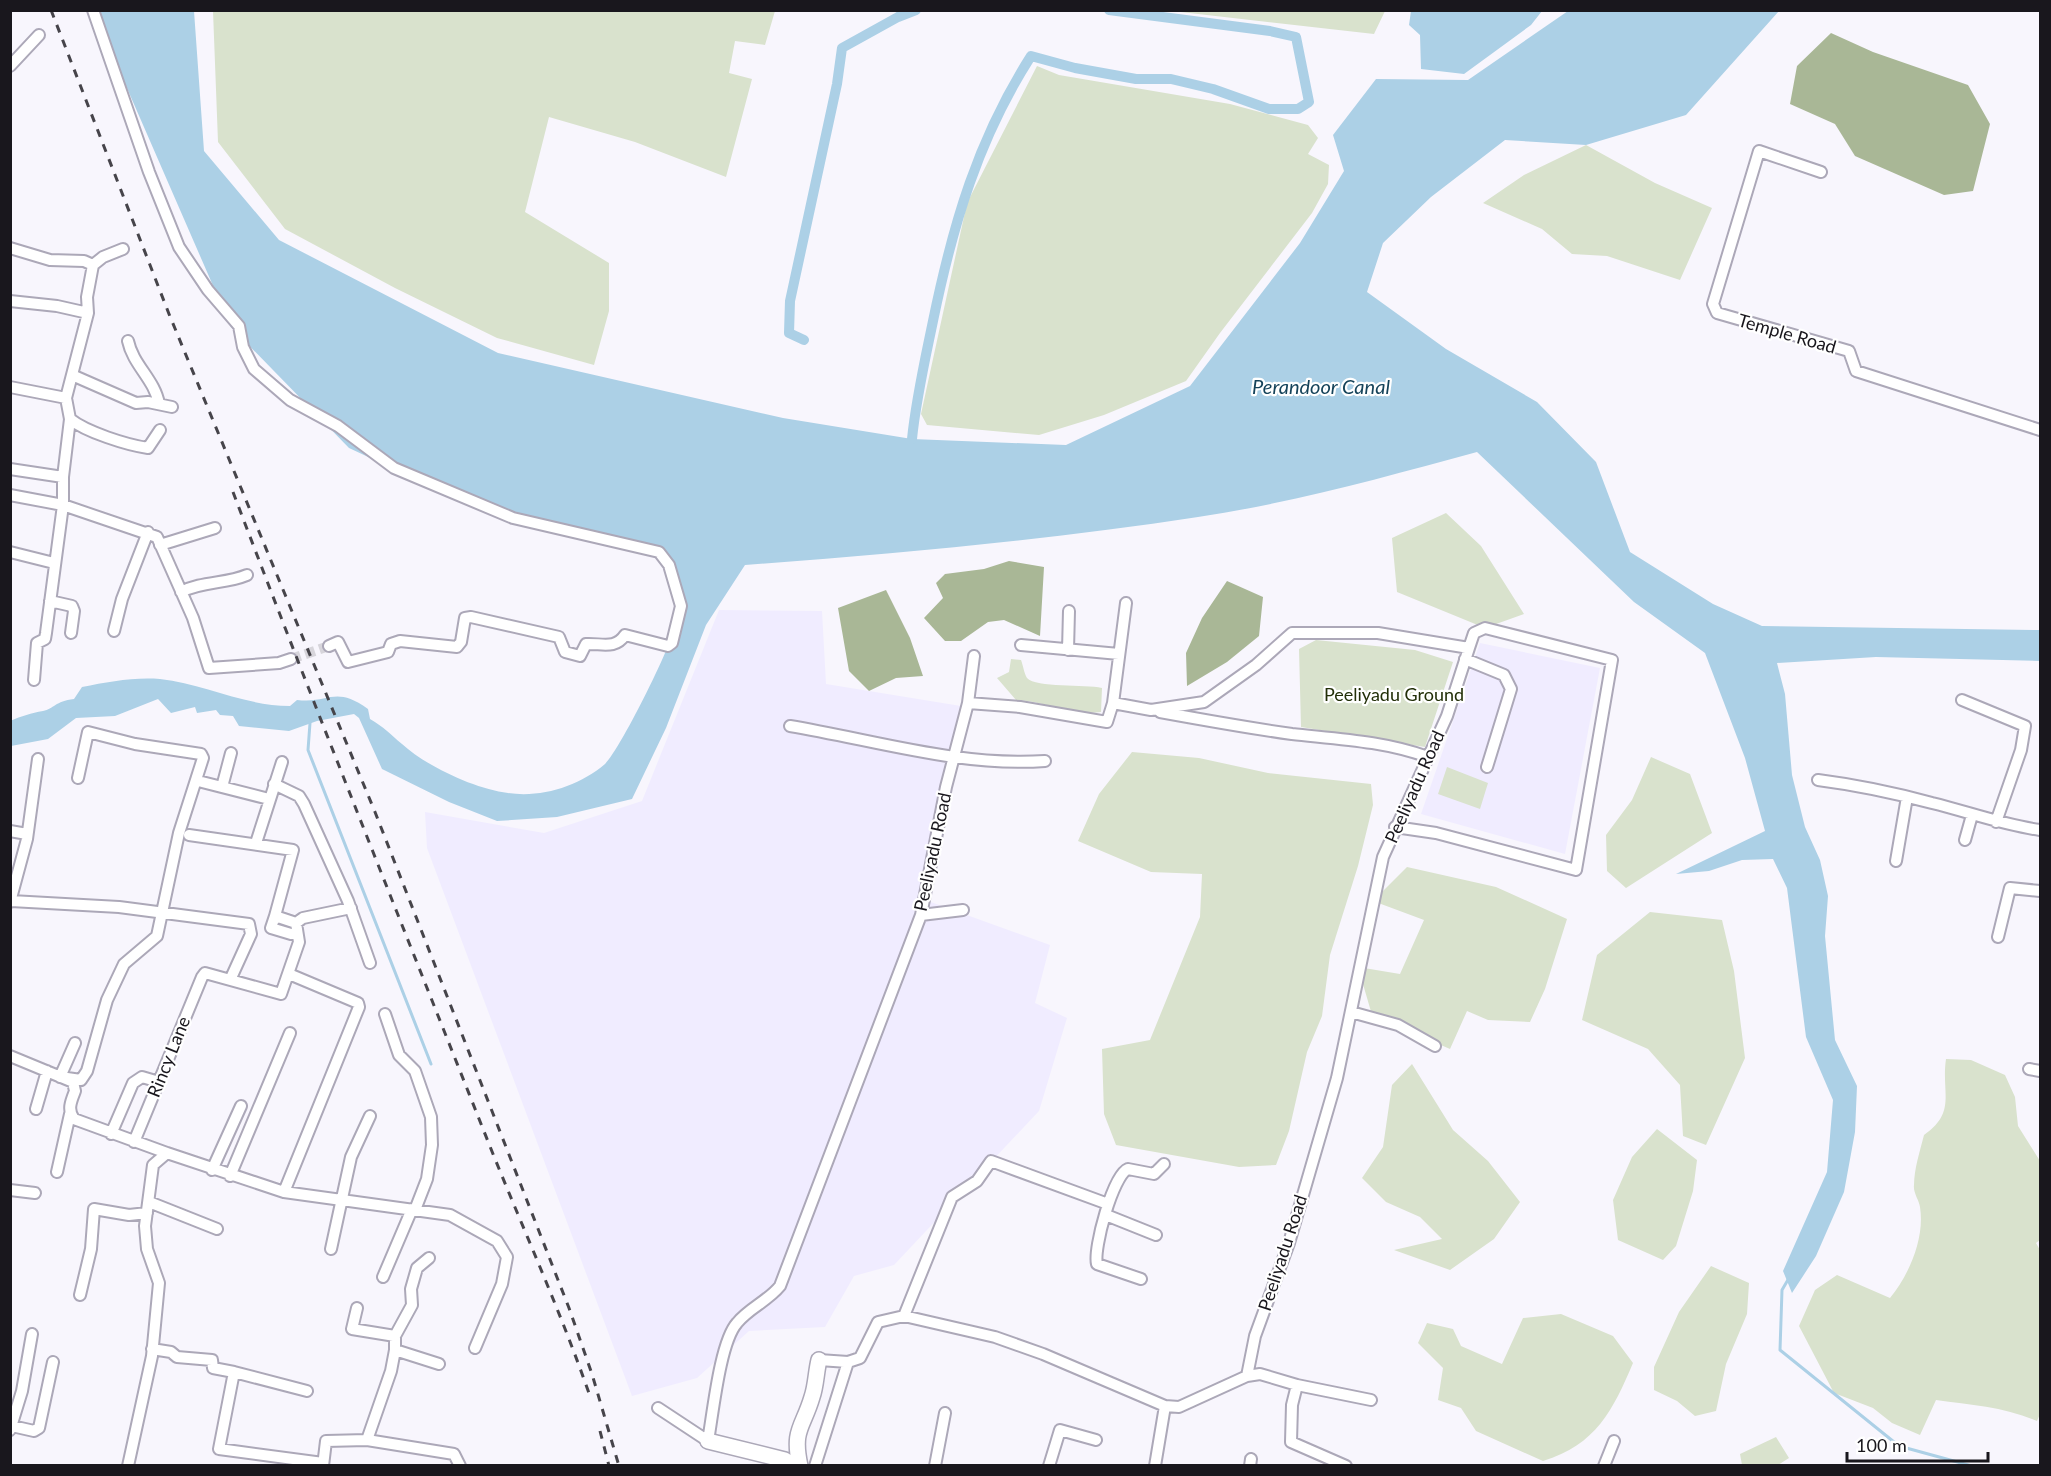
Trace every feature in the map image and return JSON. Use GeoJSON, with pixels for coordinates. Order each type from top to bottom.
{"type":"FeatureCollection","features":[{"type":"Feature","properties":{"kind":"street"},"geometry":{"type":"LineString","coordinates":[[93,10],[149,172],[179,247],[208,290],[240,326],[243,347],[254,369],[290,400],[338,426],[394,468],[513,518],[659,552],[669,566],[681,606],[672,643],[668,646],[625,635],[621,641],[609,646],[586,644],[579,656],[565,652],[559,637],[471,617],[465,618],[461,642],[457,647],[400,641],[391,644],[388,652],[348,662],[338,642],[329,646]]}},
{"type":"Feature","properties":{"kind":"street"},"geometry":{"type":"LineString","coordinates":[[10,66],[26,46],[39,35]]}},
{"type":"Feature","properties":{"kind":"street","name":"Temple Road"},"geometry":{"type":"LineString","coordinates":[[1821,172],[1759,151],[1713,304],[1717,314],[1849,351],[1856,371],[2040,430]]}},
{"type":"Feature","properties":{"kind":"street"},"geometry":{"type":"LineString","coordinates":[[10,248],[50,260],[84,261],[93,265]]}},
{"type":"Feature","properties":{"kind":"street"},"geometry":{"type":"LineString","coordinates":[[34,680],[38,644],[45,639],[63,505],[63,477],[70,419],[66,398],[88,313],[87,297],[93,265],[103,257],[123,249]]}},
{"type":"Feature","properties":{"kind":"street"},"geometry":{"type":"LineString","coordinates":[[10,301],[57,306],[88,313]]}},
{"type":"Feature","properties":{"kind":"street"},"geometry":{"type":"LineString","coordinates":[[128,341],[130,354],[147,376],[158,395],[159,404]]}},
{"type":"Feature","properties":{"kind":"street"},"geometry":{"type":"LineString","coordinates":[[72,375],[136,403],[172,407]]}},
{"type":"Feature","properties":{"kind":"street"},"geometry":{"type":"LineString","coordinates":[[10,387],[66,398]]}},
{"type":"Feature","properties":{"kind":"street"},"geometry":{"type":"LineString","coordinates":[[70,419],[78,425],[110,438],[140,447],[148,447],[160,430]]}},
{"type":"Feature","properties":{"kind":"street"},"geometry":{"type":"LineString","coordinates":[[10,470],[63,477]]}},
{"type":"Feature","properties":{"kind":"street"},"geometry":{"type":"LineString","coordinates":[[10,495],[63,505],[148,532],[157,537],[194,618],[209,668],[279,663],[291,659]]}},
{"type":"Feature","properties":{"kind":"street"},"geometry":{"type":"LineString","coordinates":[[160,545],[215,528]]}},
{"type":"Feature","properties":{"kind":"street"},"geometry":{"type":"LineString","coordinates":[[114,631],[122,599],[148,532]]}},
{"type":"Feature","properties":{"kind":"street"},"geometry":{"type":"LineString","coordinates":[[10,552],[54,563]]}},
{"type":"Feature","properties":{"kind":"street"},"geometry":{"type":"LineString","coordinates":[[181,592],[198,584],[238,579],[247,575]]}},
{"type":"Feature","properties":{"kind":"street"},"geometry":{"type":"LineString","coordinates":[[50,601],[72,606],[74,611],[71,633]]}},
{"type":"Feature","properties":{"kind":"street"},"geometry":{"type":"LineString","coordinates":[[968,703],[1020,707],[1107,722],[1113,703],[1126,603]]}},
{"type":"Feature","properties":{"kind":"street"},"geometry":{"type":"LineString","coordinates":[[1068,650],[1069,611]]}},
{"type":"Feature","properties":{"kind":"street"},"geometry":{"type":"LineString","coordinates":[[1150,710],[1204,702],[1256,665],[1292,633],[1378,633],[1469,648],[1474,633],[1485,628],[1612,660],[1576,870],[1436,832],[1395,827]]}},
{"type":"Feature","properties":{"kind":"street"},"geometry":{"type":"LineString","coordinates":[[1021,645],[1119,654]]}},
{"type":"Feature","properties":{"kind":"street","name":"Peeliyadu Road"},"geometry":{"type":"LineString","coordinates":[[1247,1376],[1255,1336],[1288,1243],[1337,1078],[1383,857],[1447,716],[1469,648]]}},
{"type":"Feature","properties":{"kind":"street","name":"Peeliyadu Road"},"geometry":{"type":"LineString","coordinates":[[708,1441],[725,1346],[730,1331],[738,1321],[780,1286],[921,915],[946,787],[968,703],[974,656]]}},
{"type":"Feature","properties":{"kind":"street"},"geometry":{"type":"LineString","coordinates":[[1465,659],[1503,675],[1511,689],[1487,767]]}},
{"type":"Feature","properties":{"kind":"street"},"geometry":{"type":"LineString","coordinates":[[1962,700],[2025,726],[2021,750],[1996,822]]}},
{"type":"Feature","properties":{"kind":"street"},"geometry":{"type":"LineString","coordinates":[[1113,703],[1291,734],[1358,740],[1406,749],[1428,757]]}},
{"type":"Feature","properties":{"kind":"street"},"geometry":{"type":"LineString","coordinates":[[790,726],[955,757],[1026,762],[1045,761]]}},
{"type":"Feature","properties":{"kind":"street"},"geometry":{"type":"LineString","coordinates":[[60,1077],[81,1080],[87,1071],[107,1000],[124,964],[157,936],[179,833],[203,758],[201,754],[135,744],[88,732],[78,778]]}},
{"type":"Feature","properties":{"kind":"street"},"geometry":{"type":"LineString","coordinates":[[222,787],[231,753]]}},
{"type":"Feature","properties":{"kind":"street"},"geometry":{"type":"LineString","coordinates":[[38,759],[27,834],[11,896],[249,924],[250,934],[231,978],[281,994],[298,942],[297,928],[303,918],[351,908]]}},
{"type":"Feature","properties":{"kind":"street"},"geometry":{"type":"LineString","coordinates":[[256,843],[282,762]]}},
{"type":"Feature","properties":{"kind":"street"},"geometry":{"type":"LineString","coordinates":[[1818,780],[1858,785],[1996,822],[2040,830]]}},
{"type":"Feature","properties":{"kind":"street"},"geometry":{"type":"LineString","coordinates":[[202,782],[269,798]]}},
{"type":"Feature","properties":{"kind":"street"},"geometry":{"type":"LineString","coordinates":[[274,784],[299,796],[304,804],[351,908],[370,963]]}},
{"type":"Feature","properties":{"kind":"street"},"geometry":{"type":"LineString","coordinates":[[1896,861],[1907,797]]}},
{"type":"Feature","properties":{"kind":"street"},"geometry":{"type":"LineString","coordinates":[[1965,840],[1972,815]]}},
{"type":"Feature","properties":{"kind":"street"},"geometry":{"type":"LineString","coordinates":[[10,831],[27,834]]}},
{"type":"Feature","properties":{"kind":"street"},"geometry":{"type":"LineString","coordinates":[[189,835],[293,850],[275,916],[297,928]]}},
{"type":"Feature","properties":{"kind":"street"},"geometry":{"type":"LineString","coordinates":[[1998,937],[2010,888],[2040,891]]}},
{"type":"Feature","properties":{"kind":"street"},"geometry":{"type":"LineString","coordinates":[[921,915],[963,910]]}},
{"type":"Feature","properties":{"kind":"street","name":"Rincy Lane"},"geometry":{"type":"LineString","coordinates":[[134,1142],[206,973],[231,978]]}},
{"type":"Feature","properties":{"kind":"street"},"geometry":{"type":"LineString","coordinates":[[284,1192],[359,1007],[358,1003],[289,974]]}},
{"type":"Feature","properties":{"kind":"street"},"geometry":{"type":"LineString","coordinates":[[1351,1012],[1398,1025],[1436,1046]]}},
{"type":"Feature","properties":{"kind":"street"},"geometry":{"type":"LineString","coordinates":[[383,1277],[427,1179],[432,1145],[431,1117],[415,1071],[399,1055],[386,1014]]}},
{"type":"Feature","properties":{"kind":"street"},"geometry":{"type":"LineString","coordinates":[[230,1176],[290,1032]]}},
{"type":"Feature","properties":{"kind":"street"},"geometry":{"type":"LineString","coordinates":[[60,1077],[75,1043]]}},
{"type":"Feature","properties":{"kind":"street"},"geometry":{"type":"LineString","coordinates":[[10,1056],[76,1085],[57,1172]]}},
{"type":"Feature","properties":{"kind":"street"},"geometry":{"type":"LineString","coordinates":[[2029,1068],[2040,1071]]}},
{"type":"Feature","properties":{"kind":"street"},"geometry":{"type":"LineString","coordinates":[[36,1108],[47,1071]]}},
{"type":"Feature","properties":{"kind":"street"},"geometry":{"type":"LineString","coordinates":[[111,1134],[133,1083],[142,1077],[159,1082]]}},
{"type":"Feature","properties":{"kind":"street"},"geometry":{"type":"LineString","coordinates":[[212,1170],[241,1106]]}},
{"type":"Feature","properties":{"kind":"street"},"geometry":{"type":"LineString","coordinates":[[70,1114],[74,1119],[111,1134],[230,1176],[284,1192],[450,1215],[497,1241],[507,1257],[502,1284],[475,1348]]}},
{"type":"Feature","properties":{"kind":"street"},"geometry":{"type":"LineString","coordinates":[[331,1249],[340,1199],[351,1157],[370,1116]]}},
{"type":"Feature","properties":{"kind":"street"},"geometry":{"type":"LineString","coordinates":[[128,1466],[152,1349],[159,1283],[147,1249],[148,1207],[153,1165],[167,1153]]}},
{"type":"Feature","properties":{"kind":"street"},"geometry":{"type":"LineString","coordinates":[[904,1316],[952,1197],[977,1181],[991,1161],[1108,1204]]}},
{"type":"Feature","properties":{"kind":"street"},"geometry":{"type":"LineString","coordinates":[[1141,1279],[1097,1264],[1095,1254],[1108,1204],[1124,1170],[1154,1174],[1164,1164]]}},
{"type":"Feature","properties":{"kind":"street"},"geometry":{"type":"LineString","coordinates":[[10,1190],[35,1192]]}},
{"type":"Feature","properties":{"kind":"street"},"geometry":{"type":"LineString","coordinates":[[80,1295],[91,1249],[94,1209],[129,1215],[148,1207],[217,1229]]}},
{"type":"Feature","properties":{"kind":"street"},"geometry":{"type":"LineString","coordinates":[[1106,1215],[1156,1235]]}},
{"type":"Feature","properties":{"kind":"street"},"geometry":{"type":"LineString","coordinates":[[367,1440],[395,1350],[395,1336],[411,1305],[411,1289],[417,1268],[429,1258]]}},
{"type":"Feature","properties":{"kind":"street"},"geometry":{"type":"LineString","coordinates":[[357,1308],[352,1329],[395,1336]]}},
{"type":"Feature","properties":{"kind":"street"},"geometry":{"type":"LineString","coordinates":[[800,1466],[796,1443],[798,1427],[812,1398],[819,1360],[848,1362],[860,1358],[878,1322],[904,1316],[994,1337],[1042,1353],[1165,1406],[1179,1407],[1247,1376],[1260,1374],[1297,1385],[1371,1400]]}},
{"type":"Feature","properties":{"kind":"street"},"geometry":{"type":"LineString","coordinates":[[32,1334],[22,1391],[11,1428],[34,1431],[39,1428],[53,1362]]}},
{"type":"Feature","properties":{"kind":"street"},"geometry":{"type":"LineString","coordinates":[[152,1349],[171,1352],[177,1357],[212,1360],[213,1368],[307,1391]]}},
{"type":"Feature","properties":{"kind":"street"},"geometry":{"type":"LineString","coordinates":[[395,1350],[439,1364]]}},
{"type":"Feature","properties":{"kind":"street"},"geometry":{"type":"LineString","coordinates":[[815,1466],[848,1362]]}},
{"type":"Feature","properties":{"kind":"street"},"geometry":{"type":"LineString","coordinates":[[234,1372],[219,1449],[323,1464],[326,1441],[367,1440],[454,1454],[460,1466]]}},
{"type":"Feature","properties":{"kind":"street"},"geometry":{"type":"LineString","coordinates":[[1297,1385],[1293,1397],[1291,1442],[1346,1466]]}},
{"type":"Feature","properties":{"kind":"street"},"geometry":{"type":"LineString","coordinates":[[1155,1466],[1165,1406]]}},
{"type":"Feature","properties":{"kind":"street"},"geometry":{"type":"LineString","coordinates":[[658,1408],[708,1441],[786,1460],[790,1466]]}},
{"type":"Feature","properties":{"kind":"street"},"geometry":{"type":"LineString","coordinates":[[935,1466],[945,1413]]}},
{"type":"Feature","properties":{"kind":"street"},"geometry":{"type":"LineString","coordinates":[[1049,1466],[1060,1430],[1096,1440]]}},
{"type":"Feature","properties":{"kind":"street"},"geometry":{"type":"LineString","coordinates":[[1604,1466],[1614,1441]]}},
{"type":"Feature","properties":{"kind":"shaded area"},"geometry":{"type":"Polygon","coordinates":[[[719,610],[822,611],[826,684],[967,707],[928,901],[1050,945],[1035,1003],[1067,1018],[1039,1111],[894,1265],[854,1276],[825,1327],[749,1331],[697,1378],[632,1396],[427,848],[425,812],[544,833],[642,801],[719,610]]]}},
{"type":"Feature","properties":{"kind":"shaded area"},"geometry":{"type":"Polygon","coordinates":[[[1480,643],[1600,668],[1565,854],[1421,814],[1480,643]]]}},
{"type":"Feature","properties":{"kind":"green space"},"geometry":{"type":"Polygon","coordinates":[[[213,10],[775,11],[765,45],[735,41],[729,73],[752,79],[726,177],[635,142],[549,117],[525,212],[609,263],[609,311],[594,365],[497,338],[395,288],[285,229],[218,142],[213,10]]]}},
{"type":"Feature","properties":{"kind":"green space"},"geometry":{"type":"Polygon","coordinates":[[[1172,11],[1385,11],[1374,34],[1172,11]]]}},
{"type":"Feature","properties":{"kind":"green space"},"geometry":{"type":"Polygon","coordinates":[[[1831,33],[1873,52],[1968,85],[1990,124],[1973,191],[1944,195],[1855,156],[1835,124],[1790,104],[1797,66],[1831,33]]]}},
{"type":"Feature","properties":{"kind":"green space"},"geometry":{"type":"Polygon","coordinates":[[[1037,66],[1059,75],[1230,104],[1308,125],[1318,138],[1308,154],[1329,165],[1328,184],[1312,213],[1186,381],[1104,415],[1039,435],[927,425],[921,414],[967,203],[1037,66]]]}},
{"type":"Feature","properties":{"kind":"green space"},"geometry":{"type":"Polygon","coordinates":[[[1586,145],[1655,183],[1712,208],[1680,280],[1607,256],[1572,254],[1542,229],[1483,203],[1524,175],[1586,145]]]}},
{"type":"Feature","properties":{"kind":"green space"},"geometry":{"type":"Polygon","coordinates":[[[1446,513],[1481,546],[1524,614],[1485,628],[1397,592],[1392,538],[1446,513]]]}},
{"type":"Feature","properties":{"kind":"green space"},"geometry":{"type":"Polygon","coordinates":[[[1009,561],[1044,567],[1040,636],[1004,620],[988,622],[961,641],[945,641],[924,618],[943,598],[936,583],[945,574],[984,569],[1009,561]]]}},
{"type":"Feature","properties":{"kind":"green space"},"geometry":{"type":"Polygon","coordinates":[[[1227,581],[1263,597],[1259,636],[1227,662],[1187,686],[1186,653],[1202,618],[1227,581]]]}},
{"type":"Feature","properties":{"kind":"green space"},"geometry":{"type":"Polygon","coordinates":[[[886,590],[910,638],[923,676],[896,678],[869,691],[849,671],[838,608],[886,590]]]}},
{"type":"Feature","properties":{"kind":"green space","name":"Peeliyadu Ground"},"geometry":{"type":"Polygon","coordinates":[[[1316,640],[1415,650],[1453,662],[1425,747],[1301,727],[1299,649],[1316,640]]]}},
{"type":"Feature","properties":{"kind":"green space"},"geometry":{"type":"Polygon","coordinates":[[[1011,659],[1021,660],[1027,678],[1032,681],[1050,685],[1102,688],[1101,712],[1080,712],[1016,700],[997,678],[1009,672],[1011,659]]]}},
{"type":"Feature","properties":{"kind":"green space"},"geometry":{"type":"Polygon","coordinates":[[[1132,752],[1199,758],[1268,773],[1371,784],[1373,805],[1358,866],[1330,955],[1322,1016],[1307,1052],[1289,1131],[1276,1165],[1239,1167],[1116,1145],[1104,1114],[1102,1049],[1150,1040],[1200,917],[1202,874],[1151,872],[1078,841],[1099,794],[1132,752]]]}},
{"type":"Feature","properties":{"kind":"green space"},"geometry":{"type":"Polygon","coordinates":[[[1651,757],[1690,774],[1712,833],[1626,888],[1607,871],[1606,835],[1632,800],[1651,757]]]}},
{"type":"Feature","properties":{"kind":"green space"},"geometry":{"type":"Polygon","coordinates":[[[1447,767],[1488,783],[1480,809],[1438,794],[1447,767]]]}},
{"type":"Feature","properties":{"kind":"green space"},"geometry":{"type":"Polygon","coordinates":[[[1407,867],[1496,887],[1567,919],[1545,989],[1530,1022],[1488,1020],[1467,1011],[1450,1049],[1372,1015],[1358,967],[1400,974],[1424,920],[1373,901],[1407,867]]]}},
{"type":"Feature","properties":{"kind":"green space"},"geometry":{"type":"Polygon","coordinates":[[[1650,912],[1722,920],[1734,971],[1745,1058],[1706,1145],[1683,1136],[1680,1085],[1648,1049],[1582,1020],[1597,955],[1650,912]]]}},
{"type":"Feature","properties":{"kind":"green space"},"geometry":{"type":"Polygon","coordinates":[[[1946,1059],[1971,1060],[2005,1075],[2015,1097],[2018,1126],[2040,1161],[2040,1240],[2036,1243],[2040,1250],[2040,1414],[2037,1421],[2000,1410],[1936,1400],[1920,1435],[1892,1423],[1873,1408],[1834,1393],[1799,1326],[1815,1290],[1837,1275],[1890,1298],[1897,1289],[1918,1243],[1921,1219],[1914,1179],[1924,1135],[1934,1127],[1944,1110],[1946,1059]]]}},
{"type":"Feature","properties":{"kind":"green space"},"geometry":{"type":"Polygon","coordinates":[[[1412,1064],[1453,1130],[1488,1161],[1520,1202],[1494,1239],[1450,1270],[1394,1250],[1442,1239],[1420,1217],[1386,1202],[1362,1178],[1383,1147],[1392,1085],[1412,1064]]]}},
{"type":"Feature","properties":{"kind":"green space"},"geometry":{"type":"Polygon","coordinates":[[[1657,1129],[1697,1160],[1693,1191],[1676,1246],[1663,1260],[1618,1240],[1613,1200],[1632,1157],[1657,1129]]]}},
{"type":"Feature","properties":{"kind":"green space"},"geometry":{"type":"Polygon","coordinates":[[[1711,1266],[1749,1283],[1747,1314],[1726,1364],[1716,1411],[1695,1416],[1677,1401],[1654,1390],[1654,1367],[1679,1312],[1711,1266]]]}},
{"type":"Feature","properties":{"kind":"green space"},"geometry":{"type":"Polygon","coordinates":[[[1561,1314],[1613,1336],[1633,1363],[1610,1410],[1600,1424],[1577,1446],[1543,1461],[1476,1431],[1461,1408],[1438,1400],[1443,1368],[1418,1343],[1427,1323],[1453,1329],[1461,1346],[1502,1364],[1523,1318],[1561,1314]]]}},
{"type":"Feature","properties":{"kind":"green space"},"geometry":{"type":"Polygon","coordinates":[[[1776,1437],[1789,1458],[1778,1465],[1742,1465],[1740,1454],[1776,1437]]]}},
{"type":"Feature","properties":{"kind":"water","name":"Perandoor Canal"},"geometry":{"type":"Polygon","coordinates":[[[93,10],[194,11],[204,151],[279,240],[498,353],[783,418],[912,439],[1066,445],[1190,386],[1300,243],[1344,171],[1333,135],[1376,79],[1468,80],[1568,11],[1779,11],[1686,115],[1586,145],[1505,140],[1431,197],[1383,243],[1367,292],[1446,349],[1537,402],[1596,462],[1630,552],[1713,604],[1762,626],[2040,630],[2040,661],[1876,657],[1777,663],[1785,694],[1792,775],[1805,827],[1820,860],[1828,896],[1825,936],[1835,1040],[1857,1086],[1855,1132],[1844,1192],[1816,1256],[1792,1293],[1783,1271],[1827,1172],[1833,1100],[1806,1037],[1787,888],[1773,859],[1742,860],[1709,871],[1676,874],[1765,831],[1745,758],[1705,653],[1634,602],[1477,452],[1303,497],[1198,517],[972,546],[745,565],[706,625],[666,728],[632,799],[557,817],[497,821],[449,802],[382,769],[359,718],[354,714],[317,721],[289,731],[239,726],[233,716],[220,715],[216,710],[197,713],[195,707],[171,713],[158,699],[115,716],[76,718],[48,739],[11,746],[10,721],[74,699],[82,687],[130,679],[160,679],[273,705],[290,706],[297,700],[347,698],[368,709],[370,719],[412,752],[437,768],[466,782],[508,793],[547,792],[584,779],[605,764],[613,754],[651,684],[673,633],[682,601],[665,549],[486,512],[349,448],[231,327],[93,10]]]}},
{"type":"Feature","properties":{"kind":"water"},"geometry":{"type":"Polygon","coordinates":[[[1411,10],[1542,11],[1531,25],[1464,74],[1421,69],[1420,35],[1409,25],[1411,10]]]}},
{"type":"Feature","properties":{"kind":"waterway"},"geometry":{"type":"LineString","coordinates":[[804,340],[789,333],[790,301],[837,84],[842,48],[898,17],[916,10]]}},
{"type":"Feature","properties":{"kind":"waterway"},"geometry":{"type":"LineString","coordinates":[[912,439],[918,394],[933,321],[959,216],[996,119],[1031,56],[1075,68],[1136,79],[1171,79],[1213,89],[1269,109],[1298,109],[1309,102],[1296,37],[1270,31],[1109,10]]}},
{"type":"Feature","properties":{"kind":"waterway"},"geometry":{"type":"LineString","coordinates":[[310,723],[308,750],[431,1064]]}},
{"type":"Feature","properties":{"kind":"waterway"},"geometry":{"type":"LineString","coordinates":[[1789,1278],[1782,1290],[1780,1350],[1899,1446],[1972,1466]]}},
{"type":"Feature","properties":{"kind":"tunnel"},"geometry":{"type":"LineString","coordinates":[[291,659],[329,646]]}},
{"type":"Feature","properties":{"kind":"railway"},"geometry":{"type":"LineString","coordinates":[[51,10],[169,314],[375,812],[569,1308],[592,1374],[619,1466]]}},
{"type":"Feature","properties":{"kind":"railway"},"geometry":{"type":"LineString","coordinates":[[233,492],[489,1144],[555,1302],[591,1399]]}},
{"type":"Feature","properties":{"kind":"railway"},"geometry":{"type":"LineString","coordinates":[[600,1431],[609,1466]]}}]}
